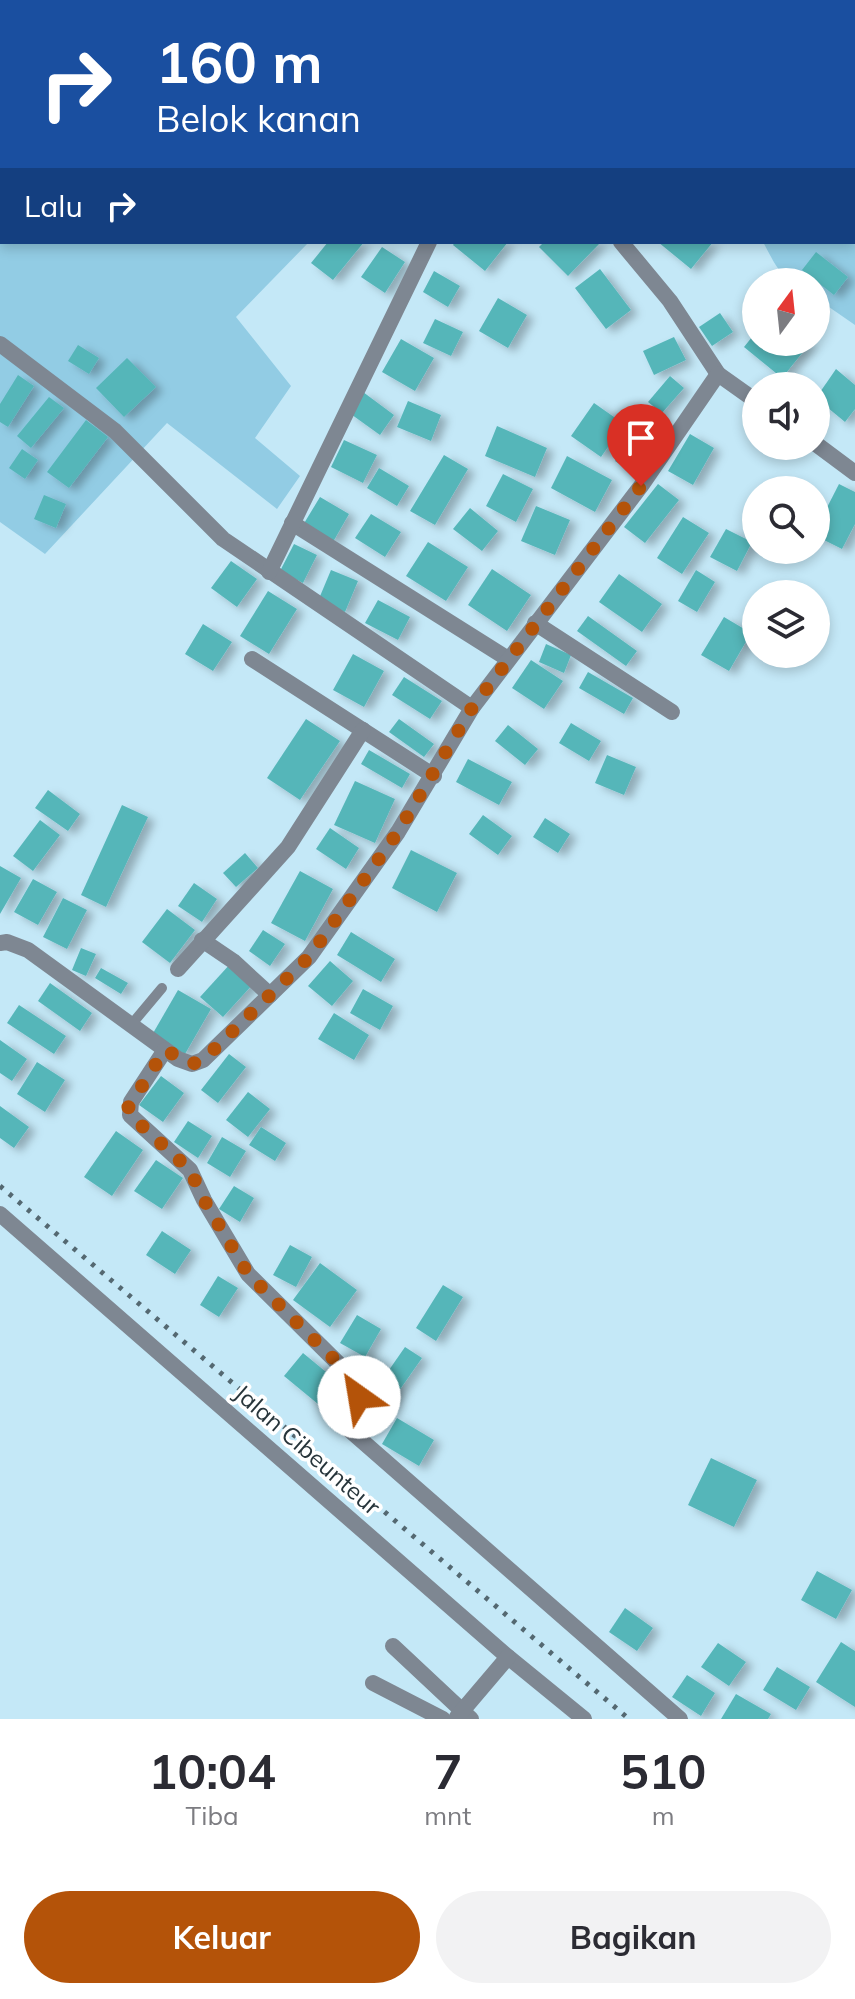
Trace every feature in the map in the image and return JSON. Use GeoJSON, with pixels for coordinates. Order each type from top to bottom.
{"type":"FeatureCollection","features":[{"type":"Feature","properties":{"kind":"street"},"geometry":{"type":"LineString","coordinates":[[269,572],[428,244]]}},
{"type":"Feature","properties":{"kind":"street"},"geometry":{"type":"LineString","coordinates":[[623,244],[670,301],[718,374],[742,391]]}},
{"type":"Feature","properties":{"kind":"street"},"geometry":{"type":"LineString","coordinates":[[0,344],[115,431],[223,539],[472,708]]}},
{"type":"Feature","properties":{"kind":"street"},"geometry":{"type":"LineString","coordinates":[[0,943],[28,950],[165,1050],[192,1064],[203,1060],[309,957],[434,776],[472,708],[641,486],[718,374]]}},
{"type":"Feature","properties":{"kind":"street"},"geometry":{"type":"LineString","coordinates":[[830,454],[855,473]]}},
{"type":"Feature","properties":{"kind":"street"},"geometry":{"type":"LineString","coordinates":[[292,523],[508,659]]}},
{"type":"Feature","properties":{"kind":"street"},"geometry":{"type":"LineString","coordinates":[[535,623],[672,712]]}},
{"type":"Feature","properties":{"kind":"street"},"geometry":{"type":"LineString","coordinates":[[252,659],[434,776]]}},
{"type":"Feature","properties":{"kind":"street"},"geometry":{"type":"LineString","coordinates":[[178,969],[288,847],[363,730]]}},
{"type":"Feature","properties":{"kind":"street"},"geometry":{"type":"LineString","coordinates":[[202,940],[233,961],[270,995]]}},
{"type":"Feature","properties":{"kind":"street"},"geometry":{"type":"LineString","coordinates":[[165,1050],[131,1102],[130,1115],[190,1170],[248,1274],[359,1384],[359,1397],[343,1419],[345,1426],[680,1719]]}},
{"type":"Feature","properties":{"kind":"street","name":"Jalan Cibeunteur"},"geometry":{"type":"LineString","coordinates":[[0,1214],[508,1657],[584,1719]]}},
{"type":"Feature","properties":{"kind":"street"},"geometry":{"type":"LineString","coordinates":[[393,1646],[463,1716],[508,1657]]}},
{"type":"Feature","properties":{"kind":"street"},"geometry":{"type":"LineString","coordinates":[[373,1683],[443,1719]]}},
{"type":"Feature","properties":{"kind":"lane"},"geometry":{"type":"LineString","coordinates":[[131,1025],[162,988]]}},
{"type":"Feature","properties":{"kind":"shaded area"},"geometry":{"type":"Polygon","coordinates":[[[0,244],[307,244],[236,317],[291,386],[255,438],[300,476],[277,509],[167,423],[45,554],[0,522],[0,244]]]}},
{"type":"Feature","properties":{"kind":"shaded area"},"geometry":{"type":"Polygon","coordinates":[[[764,244],[855,244],[855,325],[830,308],[830,268],[779,268],[764,244]]]}},
{"type":"Feature","properties":{"kind":"building"},"geometry":{"type":"Polygon","coordinates":[[[326,244],[362,244],[333,280],[311,263],[326,244]]]}},
{"type":"Feature","properties":{"kind":"building"},"geometry":{"type":"Polygon","coordinates":[[[454,244],[506,244],[485,271],[454,244]]]}},
{"type":"Feature","properties":{"kind":"building"},"geometry":{"type":"Polygon","coordinates":[[[542,244],[599,244],[568,276],[539,247],[542,244]]]}},
{"type":"Feature","properties":{"kind":"building"},"geometry":{"type":"Polygon","coordinates":[[[660,244],[711,244],[691,269],[660,244]]]}},
{"type":"Feature","properties":{"kind":"building"},"geometry":{"type":"Polygon","coordinates":[[[382,247],[405,262],[385,293],[361,277],[382,247]]]}},
{"type":"Feature","properties":{"kind":"building"},"geometry":{"type":"Polygon","coordinates":[[[816,252],[848,277],[834,295],[830,292],[830,268],[804,268],[816,252]]]}},
{"type":"Feature","properties":{"kind":"building"},"geometry":{"type":"Polygon","coordinates":[[[600,269],[631,310],[606,329],[575,288],[600,269]]]}},
{"type":"Feature","properties":{"kind":"building"},"geometry":{"type":"Polygon","coordinates":[[[434,271],[460,286],[448,307],[423,292],[434,271]]]}},
{"type":"Feature","properties":{"kind":"building"},"geometry":{"type":"Polygon","coordinates":[[[498,298],[527,315],[508,348],[479,331],[498,298]]]}},
{"type":"Feature","properties":{"kind":"building"},"geometry":{"type":"Polygon","coordinates":[[[720,313],[733,332],[712,346],[699,327],[720,313]]]}},
{"type":"Feature","properties":{"kind":"building"},"geometry":{"type":"Polygon","coordinates":[[[435,319],[463,332],[451,356],[423,343],[435,319]]]}},
{"type":"Feature","properties":{"kind":"building"},"geometry":{"type":"Polygon","coordinates":[[[674,337],[686,360],[654,375],[643,351],[674,337]]]}},
{"type":"Feature","properties":{"kind":"building"},"geometry":{"type":"Polygon","coordinates":[[[401,339],[434,358],[415,391],[382,372],[401,339]]]}},
{"type":"Feature","properties":{"kind":"building"},"geometry":{"type":"Polygon","coordinates":[[[78,345],[99,358],[89,374],[68,361],[78,345]]]}},
{"type":"Feature","properties":{"kind":"building"},"geometry":{"type":"Polygon","coordinates":[[[755,356],[800,356],[787,372],[775,372],[755,356]]]}},
{"type":"Feature","properties":{"kind":"building"},"geometry":{"type":"Polygon","coordinates":[[[127,358],[156,387],[124,417],[96,388],[127,358]]]}},
{"type":"Feature","properties":{"kind":"building"},"geometry":{"type":"Polygon","coordinates":[[[836,369],[855,385],[855,409],[845,422],[830,410],[830,378],[836,369]]]}},
{"type":"Feature","properties":{"kind":"building"},"geometry":{"type":"Polygon","coordinates":[[[18,375],[34,386],[8,427],[0,422],[0,404],[18,375]]]}},
{"type":"Feature","properties":{"kind":"building"},"geometry":{"type":"Polygon","coordinates":[[[670,376],[684,388],[662,413],[648,402],[670,376]]]}},
{"type":"Feature","properties":{"kind":"building"},"geometry":{"type":"Polygon","coordinates":[[[363,392],[394,415],[380,435],[348,412],[363,392]]]}},
{"type":"Feature","properties":{"kind":"building"},"geometry":{"type":"Polygon","coordinates":[[[49,397],[64,408],[31,448],[17,436],[49,397]]]}},
{"type":"Feature","properties":{"kind":"building"},"geometry":{"type":"Polygon","coordinates":[[[408,401],[441,415],[431,441],[397,427],[408,401]]]}},
{"type":"Feature","properties":{"kind":"building"},"geometry":{"type":"Polygon","coordinates":[[[594,403],[624,424],[601,457],[571,436],[594,403]]]}},
{"type":"Feature","properties":{"kind":"building"},"geometry":{"type":"Polygon","coordinates":[[[86,420],[108,437],[69,488],[47,472],[86,420]]]}},
{"type":"Feature","properties":{"kind":"building"},"geometry":{"type":"Polygon","coordinates":[[[497,426],[547,448],[535,477],[485,456],[497,426]]]}},
{"type":"Feature","properties":{"kind":"building"},"geometry":{"type":"Polygon","coordinates":[[[636,429],[653,440],[632,472],[615,461],[636,429]]]}},
{"type":"Feature","properties":{"kind":"building"},"geometry":{"type":"Polygon","coordinates":[[[690,434],[714,448],[693,485],[668,471],[690,434]]]}},
{"type":"Feature","properties":{"kind":"building"},"geometry":{"type":"Polygon","coordinates":[[[344,440],[377,455],[363,483],[331,467],[344,440]]]}},
{"type":"Feature","properties":{"kind":"building"},"geometry":{"type":"Polygon","coordinates":[[[22,449],[38,460],[25,479],[9,468],[22,449]]]}},
{"type":"Feature","properties":{"kind":"building"},"geometry":{"type":"Polygon","coordinates":[[[444,455],[468,469],[435,525],[410,511],[444,455]]]}},
{"type":"Feature","properties":{"kind":"building"},"geometry":{"type":"Polygon","coordinates":[[[567,456],[612,480],[595,512],[551,488],[567,456]]]}},
{"type":"Feature","properties":{"kind":"building"},"geometry":{"type":"Polygon","coordinates":[[[379,468],[409,486],[397,506],[367,488],[379,468]]]}},
{"type":"Feature","properties":{"kind":"building"},"geometry":{"type":"Polygon","coordinates":[[[503,474],[533,489],[516,522],[486,506],[503,474]]]}},
{"type":"Feature","properties":{"kind":"building"},"geometry":{"type":"Polygon","coordinates":[[[658,484],[679,500],[645,543],[624,527],[658,484]]]}},
{"type":"Feature","properties":{"kind":"building"},"geometry":{"type":"Polygon","coordinates":[[[839,484],[855,492],[855,524],[842,549],[830,543],[830,502],[839,484]]]}},
{"type":"Feature","properties":{"kind":"building"},"geometry":{"type":"Polygon","coordinates":[[[44,495],[66,504],[56,528],[34,519],[44,495]]]}},
{"type":"Feature","properties":{"kind":"building"},"geometry":{"type":"Polygon","coordinates":[[[320,497],[349,514],[333,542],[303,525],[320,497]]]}},
{"type":"Feature","properties":{"kind":"building"},"geometry":{"type":"Polygon","coordinates":[[[536,506],[570,520],[555,555],[521,541],[536,506]]]}},
{"type":"Feature","properties":{"kind":"building"},"geometry":{"type":"Polygon","coordinates":[[[470,508],[498,531],[482,551],[453,529],[470,508]]]}},
{"type":"Feature","properties":{"kind":"building"},"geometry":{"type":"Polygon","coordinates":[[[371,514],[401,532],[385,557],[355,538],[371,514]]]}},
{"type":"Feature","properties":{"kind":"building"},"geometry":{"type":"Polygon","coordinates":[[[683,517],[709,533],[682,574],[657,558],[683,517]]]}},
{"type":"Feature","properties":{"kind":"building"},"geometry":{"type":"Polygon","coordinates":[[[726,529],[742,537],[742,561],[737,571],[710,557],[726,529]]]}},
{"type":"Feature","properties":{"kind":"building"},"geometry":{"type":"Polygon","coordinates":[[[428,542],[468,567],[446,601],[406,576],[428,542]]]}},
{"type":"Feature","properties":{"kind":"building"},"geometry":{"type":"Polygon","coordinates":[[[294,544],[317,555],[303,583],[280,571],[294,544]]]}},
{"type":"Feature","properties":{"kind":"building"},"geometry":{"type":"Polygon","coordinates":[[[231,561],[257,579],[237,607],[211,588],[231,561]]]}},
{"type":"Feature","properties":{"kind":"building"},"geometry":{"type":"Polygon","coordinates":[[[492,569],[531,595],[507,631],[468,605],[492,569]]]}},
{"type":"Feature","properties":{"kind":"building"},"geometry":{"type":"Polygon","coordinates":[[[331,570],[358,581],[345,612],[318,601],[331,570]]]}},
{"type":"Feature","properties":{"kind":"building"},"geometry":{"type":"Polygon","coordinates":[[[696,570],[715,582],[697,612],[678,601],[696,570]]]}},
{"type":"Feature","properties":{"kind":"building"},"geometry":{"type":"Polygon","coordinates":[[[619,574],[662,604],[642,632],[599,602],[619,574]]]}},
{"type":"Feature","properties":{"kind":"building"},"geometry":{"type":"Polygon","coordinates":[[[268,591],[297,609],[269,654],[240,636],[268,591]]]}},
{"type":"Feature","properties":{"kind":"building"},"geometry":{"type":"Polygon","coordinates":[[[378,600],[410,617],[398,640],[365,623],[378,600]]]}},
{"type":"Feature","properties":{"kind":"building"},"geometry":{"type":"Polygon","coordinates":[[[588,616],[637,651],[626,666],[577,631],[588,616]]]}},
{"type":"Feature","properties":{"kind":"building"},"geometry":{"type":"Polygon","coordinates":[[[724,617],[742,628],[742,649],[729,671],[701,655],[724,617]]]}},
{"type":"Feature","properties":{"kind":"building"},"geometry":{"type":"Polygon","coordinates":[[[203,624],[232,642],[213,671],[185,654],[203,624]]]}},
{"type":"Feature","properties":{"kind":"building"},"geometry":{"type":"Polygon","coordinates":[[[546,644],[571,655],[564,673],[539,662],[546,644]]]}},
{"type":"Feature","properties":{"kind":"building"},"geometry":{"type":"Polygon","coordinates":[[[353,654],[384,671],[364,707],[333,690],[353,654]]]}},
{"type":"Feature","properties":{"kind":"building"},"geometry":{"type":"Polygon","coordinates":[[[531,660],[563,681],[544,709],[512,688],[531,660]]]}},
{"type":"Feature","properties":{"kind":"building"},"geometry":{"type":"Polygon","coordinates":[[[588,672],[633,698],[624,714],[579,688],[588,672]]]}},
{"type":"Feature","properties":{"kind":"building"},"geometry":{"type":"Polygon","coordinates":[[[404,677],[442,701],[430,719],[392,695],[404,677]]]}},
{"type":"Feature","properties":{"kind":"building"},"geometry":{"type":"Polygon","coordinates":[[[306,719],[340,741],[300,800],[267,778],[306,719]]]}},
{"type":"Feature","properties":{"kind":"building"},"geometry":{"type":"Polygon","coordinates":[[[399,719],[434,744],[424,757],[389,732],[399,719]]]}},
{"type":"Feature","properties":{"kind":"building"},"geometry":{"type":"Polygon","coordinates":[[[571,723],[601,741],[589,761],[559,743],[571,723]]]}},
{"type":"Feature","properties":{"kind":"building"},"geometry":{"type":"Polygon","coordinates":[[[508,725],[538,749],[525,765],[495,741],[508,725]]]}},
{"type":"Feature","properties":{"kind":"building"},"geometry":{"type":"Polygon","coordinates":[[[369,750],[410,774],[402,788],[361,764],[369,750]]]}},
{"type":"Feature","properties":{"kind":"building"},"geometry":{"type":"Polygon","coordinates":[[[607,755],[636,767],[624,795],[595,783],[607,755]]]}},
{"type":"Feature","properties":{"kind":"building"},"geometry":{"type":"Polygon","coordinates":[[[468,759],[512,782],[499,805],[456,782],[468,759]]]}},
{"type":"Feature","properties":{"kind":"building"},"geometry":{"type":"Polygon","coordinates":[[[355,781],[395,799],[375,843],[334,825],[355,781]]]}},
{"type":"Feature","properties":{"kind":"building"},"geometry":{"type":"Polygon","coordinates":[[[48,790],[80,814],[68,831],[35,808],[48,790]]]}},
{"type":"Feature","properties":{"kind":"building"},"geometry":{"type":"Polygon","coordinates":[[[122,805],[148,817],[106,907],[81,895],[122,805]]]}},
{"type":"Feature","properties":{"kind":"building"},"geometry":{"type":"Polygon","coordinates":[[[483,815],[512,836],[498,855],[469,834],[483,815]]]}},
{"type":"Feature","properties":{"kind":"building"},"geometry":{"type":"Polygon","coordinates":[[[545,818],[570,834],[558,853],[533,837],[545,818]]]}},
{"type":"Feature","properties":{"kind":"building"},"geometry":{"type":"Polygon","coordinates":[[[40,820],[60,835],[33,871],[13,856],[40,820]]]}},
{"type":"Feature","properties":{"kind":"building"},"geometry":{"type":"Polygon","coordinates":[[[330,828],[359,848],[346,869],[316,849],[330,828]]]}},
{"type":"Feature","properties":{"kind":"building"},"geometry":{"type":"Polygon","coordinates":[[[411,850],[457,873],[437,912],[392,888],[411,850]]]}},
{"type":"Feature","properties":{"kind":"building"},"geometry":{"type":"Polygon","coordinates":[[[245,853],[258,868],[236,887],[223,873],[245,853]]]}},
{"type":"Feature","properties":{"kind":"building"},"geometry":{"type":"Polygon","coordinates":[[[0,866],[21,878],[0,914],[0,866]]]}},
{"type":"Feature","properties":{"kind":"building"},"geometry":{"type":"Polygon","coordinates":[[[300,871],[333,889],[305,941],[271,923],[300,871]]]}},
{"type":"Feature","properties":{"kind":"building"},"geometry":{"type":"Polygon","coordinates":[[[33,879],[57,892],[38,925],[14,912],[33,879]]]}},
{"type":"Feature","properties":{"kind":"building"},"geometry":{"type":"Polygon","coordinates":[[[194,883],[217,899],[202,922],[178,906],[194,883]]]}},
{"type":"Feature","properties":{"kind":"building"},"geometry":{"type":"Polygon","coordinates":[[[63,898],[87,910],[67,949],[43,937],[63,898]]]}},
{"type":"Feature","properties":{"kind":"building"},"geometry":{"type":"Polygon","coordinates":[[[167,909],[195,930],[170,963],[142,942],[167,909]]]}},
{"type":"Feature","properties":{"kind":"building"},"geometry":{"type":"Polygon","coordinates":[[[263,930],[285,944],[270,966],[249,951],[263,930]]]}},
{"type":"Feature","properties":{"kind":"building"},"geometry":{"type":"Polygon","coordinates":[[[351,932],[395,959],[381,982],[337,955],[351,932]]]}},
{"type":"Feature","properties":{"kind":"building"},"geometry":{"type":"Polygon","coordinates":[[[81,948],[96,954],[86,976],[72,970],[81,948]]]}},
{"type":"Feature","properties":{"kind":"building"},"geometry":{"type":"Polygon","coordinates":[[[330,961],[353,981],[332,1006],[308,986],[330,961]]]}},
{"type":"Feature","properties":{"kind":"building"},"geometry":{"type":"Polygon","coordinates":[[[231,963],[254,983],[223,1017],[200,997],[231,963]]]}},
{"type":"Feature","properties":{"kind":"building"},"geometry":{"type":"Polygon","coordinates":[[[101,968],[128,983],[121,994],[95,978],[101,968]]]}},
{"type":"Feature","properties":{"kind":"building"},"geometry":{"type":"Polygon","coordinates":[[[50,983],[92,1013],[80,1031],[38,1001],[50,983]]]}},
{"type":"Feature","properties":{"kind":"building"},"geometry":{"type":"Polygon","coordinates":[[[363,989],[393,1006],[380,1030],[350,1013],[363,989]]]}},
{"type":"Feature","properties":{"kind":"building"},"geometry":{"type":"Polygon","coordinates":[[[178,990],[211,1009],[185,1054],[152,1035],[178,990]]]}},
{"type":"Feature","properties":{"kind":"building"},"geometry":{"type":"Polygon","coordinates":[[[19,1005],[66,1036],[54,1054],[7,1023],[19,1005]]]}},
{"type":"Feature","properties":{"kind":"building"},"geometry":{"type":"Polygon","coordinates":[[[334,1013],[369,1035],[354,1060],[318,1039],[334,1013]]]}},
{"type":"Feature","properties":{"kind":"building"},"geometry":{"type":"Polygon","coordinates":[[[0,1040],[27,1059],[12,1081],[0,1073],[0,1040]]]}},
{"type":"Feature","properties":{"kind":"building"},"geometry":{"type":"Polygon","coordinates":[[[229,1054],[246,1067],[218,1103],[201,1090],[229,1054]]]}},
{"type":"Feature","properties":{"kind":"building"},"geometry":{"type":"Polygon","coordinates":[[[37,1062],[65,1080],[45,1112],[17,1094],[37,1062]]]}},
{"type":"Feature","properties":{"kind":"building"},"geometry":{"type":"Polygon","coordinates":[[[161,1076],[184,1093],[163,1122],[139,1105],[161,1076]]]}},
{"type":"Feature","properties":{"kind":"building"},"geometry":{"type":"Polygon","coordinates":[[[248,1092],[270,1109],[248,1137],[226,1120],[248,1092]]]}},
{"type":"Feature","properties":{"kind":"building"},"geometry":{"type":"Polygon","coordinates":[[[0,1106],[29,1127],[14,1148],[0,1138],[0,1106]]]}},
{"type":"Feature","properties":{"kind":"building"},"geometry":{"type":"Polygon","coordinates":[[[188,1121],[212,1136],[198,1158],[174,1142],[188,1121]]]}},
{"type":"Feature","properties":{"kind":"building"},"geometry":{"type":"Polygon","coordinates":[[[261,1127],[286,1143],[275,1161],[249,1145],[261,1127]]]}},
{"type":"Feature","properties":{"kind":"building"},"geometry":{"type":"Polygon","coordinates":[[[116,1131],[143,1150],[112,1196],[84,1177],[116,1131]]]}},
{"type":"Feature","properties":{"kind":"building"},"geometry":{"type":"Polygon","coordinates":[[[222,1137],[246,1151],[230,1177],[207,1163],[222,1137]]]}},
{"type":"Feature","properties":{"kind":"building"},"geometry":{"type":"Polygon","coordinates":[[[156,1160],[183,1178],[162,1209],[134,1191],[156,1160]]]}},
{"type":"Feature","properties":{"kind":"building"},"geometry":{"type":"Polygon","coordinates":[[[234,1186],[254,1198],[240,1222],[219,1209],[234,1186]]]}},
{"type":"Feature","properties":{"kind":"building"},"geometry":{"type":"Polygon","coordinates":[[[162,1231],[191,1250],[175,1274],[146,1255],[162,1231]]]}},
{"type":"Feature","properties":{"kind":"building"},"geometry":{"type":"Polygon","coordinates":[[[290,1245],[312,1257],[296,1287],[273,1275],[290,1245]]]}},
{"type":"Feature","properties":{"kind":"building"},"geometry":{"type":"Polygon","coordinates":[[[320,1263],[357,1290],[330,1327],[293,1300],[320,1263]]]}},
{"type":"Feature","properties":{"kind":"building"},"geometry":{"type":"Polygon","coordinates":[[[218,1276],[238,1288],[219,1317],[200,1305],[218,1276]]]}},
{"type":"Feature","properties":{"kind":"building"},"geometry":{"type":"Polygon","coordinates":[[[443,1285],[463,1297],[436,1341],[416,1328],[443,1285]]]}},
{"type":"Feature","properties":{"kind":"building"},"geometry":{"type":"Polygon","coordinates":[[[357,1315],[381,1329],[365,1357],[340,1343],[357,1315]]]}},
{"type":"Feature","properties":{"kind":"building"},"geometry":{"type":"Polygon","coordinates":[[[405,1347],[422,1358],[389,1405],[373,1393],[405,1347]]]}},
{"type":"Feature","properties":{"kind":"building"},"geometry":{"type":"Polygon","coordinates":[[[303,1353],[337,1381],[318,1404],[284,1376],[303,1353]]]}},
{"type":"Feature","properties":{"kind":"building"},"geometry":{"type":"Polygon","coordinates":[[[397,1418],[434,1440],[419,1466],[382,1444],[397,1418]]]}},
{"type":"Feature","properties":{"kind":"building"},"geometry":{"type":"Polygon","coordinates":[[[711,1458],[757,1480],[734,1527],[688,1505],[711,1458]]]}},
{"type":"Feature","properties":{"kind":"building"},"geometry":{"type":"Polygon","coordinates":[[[817,1571],[852,1590],[836,1619],[801,1600],[817,1571]]]}},
{"type":"Feature","properties":{"kind":"building"},"geometry":{"type":"Polygon","coordinates":[[[625,1608],[653,1628],[637,1651],[609,1632],[625,1608]]]}},
{"type":"Feature","properties":{"kind":"building"},"geometry":{"type":"Polygon","coordinates":[[[841,1642],[855,1651],[855,1707],[816,1682],[841,1642]]]}},
{"type":"Feature","properties":{"kind":"building"},"geometry":{"type":"Polygon","coordinates":[[[718,1643],[746,1662],[729,1686],[701,1667],[718,1643]]]}},
{"type":"Feature","properties":{"kind":"building"},"geometry":{"type":"Polygon","coordinates":[[[777,1667],[810,1687],[796,1710],[763,1690],[777,1667]]]}},
{"type":"Feature","properties":{"kind":"building"},"geometry":{"type":"Polygon","coordinates":[[[687,1675],[715,1693],[701,1716],[672,1697],[687,1675]]]}},
{"type":"Feature","properties":{"kind":"building"},"geometry":{"type":"Polygon","coordinates":[[[736,1694],[771,1714],[768,1719],[721,1719],[736,1694]]]}},
{"type":"Feature","properties":{"kind":"railway"},"geometry":{"type":"LineString","coordinates":[[0,1186],[629,1719]]}},
{"type":"Feature","properties":{"kind":"route"},"geometry":{"type":"LineString","coordinates":[[359,1397],[359,1384],[248,1274],[190,1170],[130,1115],[128,1108],[165,1050],[192,1064],[203,1060],[309,957],[398,832],[472,708],[641,486]]}}]}
